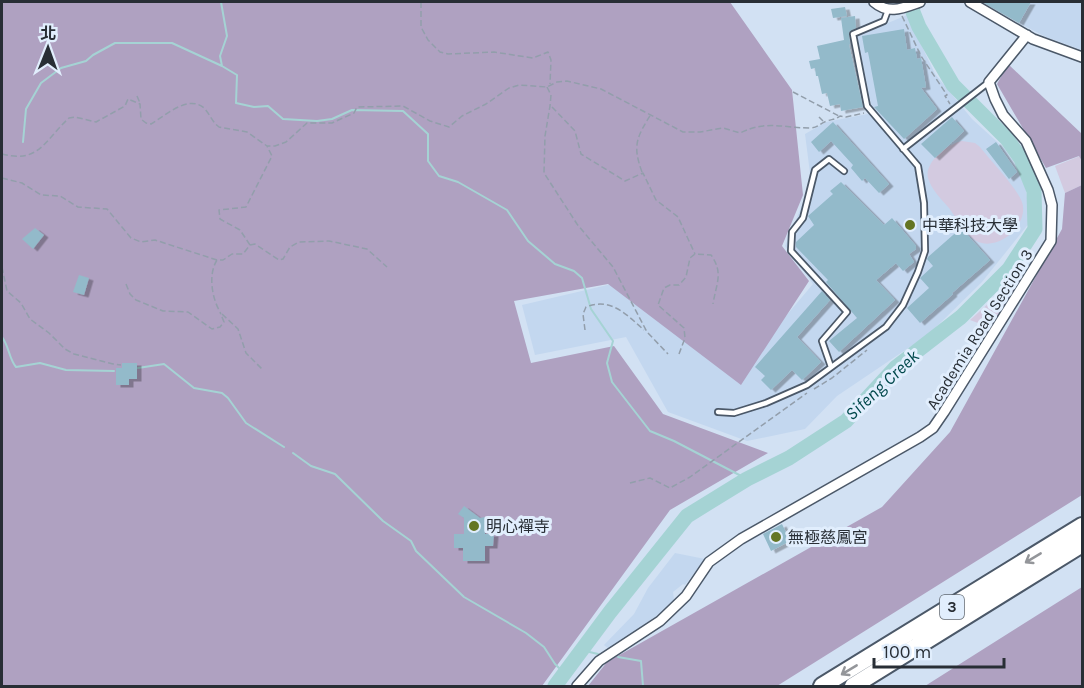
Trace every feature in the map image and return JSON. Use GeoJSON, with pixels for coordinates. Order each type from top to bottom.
{"type":"FeatureCollection","features":[{"type":"Feature","properties":{"kind":"highway","name":"3"},"geometry":{"type":"LineString","coordinates":[[822,687],[1083,526]]}},
{"type":"Feature","properties":{"kind":"highway","name":"3"},"geometry":{"type":"LineString","coordinates":[[853,687],[1083,543]]}},
{"type":"Feature","properties":{"kind":"street"},"geometry":{"type":"LineString","coordinates":[[874,2],[888,10],[900,9],[920,2]]}},
{"type":"Feature","properties":{"kind":"street"},"geometry":{"type":"LineString","coordinates":[[970,2],[1027,35],[1083,57]]}},
{"type":"Feature","properties":{"kind":"street"},"geometry":{"type":"LineString","coordinates":[[989,82],[1027,35]]}},
{"type":"Feature","properties":{"kind":"street","name":"Academia Road Section 3"},"geometry":{"type":"LineString","coordinates":[[577,687],[599,661],[660,621],[686,596],[709,562],[717,556],[741,539],[920,437],[933,428],[944,412],[1051,241],[1052,205],[1048,190],[1026,141],[1003,115],[989,82]]}},
{"type":"Feature","properties":{"kind":"lane"},"geometry":{"type":"LineString","coordinates":[[718,412],[734,413],[766,403],[807,385],[893,320],[903,305],[918,272],[925,251],[924,203],[918,166],[868,108],[853,34],[884,21],[888,10]]}},
{"type":"Feature","properties":{"kind":"lane"},"geometry":{"type":"LineString","coordinates":[[903,149],[989,82]]}},
{"type":"Feature","properties":{"kind":"lane"},"geometry":{"type":"LineString","coordinates":[[831,367],[822,341],[847,312],[791,251],[792,232],[803,218],[815,170],[829,159],[844,171]]}},
{"type":"Feature","properties":{"kind":"path"},"geometry":{"type":"LineString","coordinates":[[421,2],[421,27],[428,40],[440,52],[448,54],[494,52],[533,58],[548,52],[551,60],[550,85]]}},
{"type":"Feature","properties":{"kind":"path"},"geometry":{"type":"LineString","coordinates":[[900,9],[921,56],[947,95],[945,96],[955,107]]}},
{"type":"Feature","properties":{"kind":"path"},"geometry":{"type":"LineString","coordinates":[[267,146],[286,142],[307,123],[332,123],[354,113],[357,107],[403,106],[430,121],[449,127],[462,116],[486,104],[509,88],[519,85],[547,87],[557,82],[567,81],[602,89],[683,132],[723,128],[740,134],[747,129],[775,124],[812,128],[840,116],[863,113],[868,108]]}},
{"type":"Feature","properties":{"kind":"path"},"geometry":{"type":"LineString","coordinates":[[547,87],[550,105],[544,136],[544,173],[577,224],[613,267],[648,333]]}},
{"type":"Feature","properties":{"kind":"path"},"geometry":{"type":"LineString","coordinates":[[793,92],[840,116]]}},
{"type":"Feature","properties":{"kind":"path"},"geometry":{"type":"LineString","coordinates":[[137,96],[141,119],[146,123],[152,124],[171,110],[189,104],[199,105],[219,127],[247,132],[267,146],[272,156],[246,207],[219,210],[220,219],[240,230],[250,245]]}},
{"type":"Feature","properties":{"kind":"path"},"geometry":{"type":"LineString","coordinates":[[2,154],[20,158],[33,153],[69,118],[75,117],[96,122],[125,106],[128,99],[140,104]]}},
{"type":"Feature","properties":{"kind":"path"},"geometry":{"type":"LineString","coordinates":[[550,105],[575,131],[581,154],[625,181],[643,173]]}},
{"type":"Feature","properties":{"kind":"path"},"geometry":{"type":"LineString","coordinates":[[651,114],[637,138],[636,157],[656,200],[678,217],[696,254]]}},
{"type":"Feature","properties":{"kind":"path"},"geometry":{"type":"LineString","coordinates":[[819,117],[824,122]]}},
{"type":"Feature","properties":{"kind":"path"},"geometry":{"type":"LineString","coordinates":[[2,178],[22,183],[41,195],[60,196],[78,207],[107,208],[131,238],[141,242],[155,240],[218,260],[223,260],[232,254],[243,254],[250,245],[255,244],[279,260],[283,260],[290,247],[306,240],[342,242],[367,249],[387,267]]}},
{"type":"Feature","properties":{"kind":"path"},"geometry":{"type":"LineString","coordinates":[[679,354],[685,339],[684,328],[658,305],[664,288],[679,285],[686,277],[690,258],[696,254],[711,255],[716,262],[720,274],[713,304]]}},
{"type":"Feature","properties":{"kind":"path"},"geometry":{"type":"LineString","coordinates":[[126,284],[130,294],[136,300],[163,311],[188,312],[196,316],[207,327],[212,329],[220,327],[224,322],[213,299],[212,272],[218,260]]}},
{"type":"Feature","properties":{"kind":"path"},"geometry":{"type":"LineString","coordinates":[[2,267],[7,291],[21,303],[30,319],[49,333],[64,349],[74,354],[121,364]]}},
{"type":"Feature","properties":{"kind":"path"},"geometry":{"type":"LineString","coordinates":[[585,330],[583,314],[586,307],[595,304],[617,307],[648,333],[668,354]]}},
{"type":"Feature","properties":{"kind":"path"},"geometry":{"type":"LineString","coordinates":[[220,312],[238,329],[246,353],[262,369]]}},
{"type":"Feature","properties":{"kind":"path"},"geometry":{"type":"LineString","coordinates":[[630,483],[650,478],[670,488],[690,477],[749,434]]}},
{"type":"Feature","properties":{"kind":"shaded area"},"geometry":{"type":"Polygon","coordinates":[[[2,2],[730,2],[792,90],[803,195],[782,246],[809,281],[741,385],[608,284],[514,301],[531,363],[614,346],[663,414],[768,453],[670,510],[542,686],[2,686],[2,2]]]}},
{"type":"Feature","properties":{"kind":"shaded area"},"geometry":{"type":"Polygon","coordinates":[[[1031,2],[1082,2],[1082,50],[1046,37],[1019,23],[1031,2]]]}},
{"type":"Feature","properties":{"kind":"shaded area","name":"中華科技大學"},"geometry":{"type":"Polygon","coordinates":[[[907,15],[935,74],[972,119],[1004,148],[1019,171],[1026,190],[1030,222],[982,282],[929,334],[837,396],[805,429],[747,441],[668,412],[626,337],[535,355],[522,305],[616,283],[741,369],[813,284],[785,246],[805,198],[810,173],[805,134],[826,122],[873,113],[857,36],[907,15]]]}},
{"type":"Feature","properties":{"kind":"shaded area"},"geometry":{"type":"Polygon","coordinates":[[[1008,64],[1082,134],[1082,161],[1079,156],[1046,168],[997,84],[1008,64]]]}},
{"type":"Feature","properties":{"kind":"shaded area"},"geometry":{"type":"Polygon","coordinates":[[[962,141],[975,143],[980,147],[1009,182],[1022,202],[1023,212],[1018,225],[1002,240],[989,244],[977,242],[963,228],[929,182],[928,172],[934,160],[944,149],[962,141]]]}},
{"type":"Feature","properties":{"kind":"shaded area"},"geometry":{"type":"Polygon","coordinates":[[[1080,156],[1082,185],[1065,193],[1055,166],[1080,156]]]}},
{"type":"Feature","properties":{"kind":"shaded area"},"geometry":{"type":"Polygon","coordinates":[[[1082,185],[1082,495],[777,686],[588,686],[607,662],[882,507],[950,432],[1062,229],[1065,193],[1082,185]]]}},
{"type":"Feature","properties":{"kind":"shaded area"},"geometry":{"type":"Polygon","coordinates":[[[1019,272],[1024,276],[991,328],[970,320],[999,294],[1019,272]]]}},
{"type":"Feature","properties":{"kind":"shaded area"},"geometry":{"type":"Polygon","coordinates":[[[675,553],[705,559],[685,585],[683,584],[673,592],[674,600],[659,614],[609,649],[604,645],[634,614],[648,588],[675,553]]]}},
{"type":"Feature","properties":{"kind":"shaded area"},"geometry":{"type":"Polygon","coordinates":[[[1082,587],[1082,686],[925,686],[1082,587]]]}},
{"type":"Feature","properties":{"kind":"building"},"geometry":{"type":"Polygon","coordinates":[[[982,2],[1031,2],[1019,23],[982,2]]]}},
{"type":"Feature","properties":{"kind":"building"},"geometry":{"type":"Polygon","coordinates":[[[845,7],[847,16],[833,18],[831,9],[845,7]]]}},
{"type":"Feature","properties":{"kind":"building"},"geometry":{"type":"Polygon","coordinates":[[[855,16],[856,28],[849,32],[849,45],[863,107],[841,111],[840,104],[830,106],[827,93],[822,94],[815,68],[811,69],[809,61],[820,59],[817,46],[844,40],[841,18],[855,16]]]}},
{"type":"Feature","properties":{"kind":"building"},"geometry":{"type":"Polygon","coordinates":[[[904,29],[907,50],[915,48],[917,59],[921,58],[926,87],[921,88],[937,109],[904,139],[874,107],[878,106],[868,52],[865,53],[862,36],[904,29]]]}},
{"type":"Feature","properties":{"kind":"building"},"geometry":{"type":"Polygon","coordinates":[[[952,117],[964,131],[935,158],[921,144],[952,117]]]}},
{"type":"Feature","properties":{"kind":"building"},"geometry":{"type":"Polygon","coordinates":[[[833,122],[889,184],[879,193],[865,178],[862,181],[851,168],[853,165],[831,141],[819,152],[811,142],[833,122]]]}},
{"type":"Feature","properties":{"kind":"building"},"geometry":{"type":"Polygon","coordinates":[[[996,142],[1017,172],[1009,179],[986,149],[996,142]]]}},
{"type":"Feature","properties":{"kind":"building"},"geometry":{"type":"Polygon","coordinates":[[[841,182],[884,225],[892,218],[916,246],[916,249],[909,254],[914,262],[903,271],[896,263],[876,280],[895,300],[839,352],[829,341],[857,318],[826,282],[828,280],[796,247],[796,242],[814,225],[808,216],[833,194],[830,191],[841,182]]]}},
{"type":"Feature","properties":{"kind":"building"},"geometry":{"type":"Polygon","coordinates":[[[35,228],[44,235],[33,249],[22,239],[35,228]]]}},
{"type":"Feature","properties":{"kind":"building"},"geometry":{"type":"Polygon","coordinates":[[[961,228],[990,260],[920,323],[907,308],[929,288],[920,278],[933,266],[927,259],[961,228]]]}},
{"type":"Feature","properties":{"kind":"building"},"geometry":{"type":"Polygon","coordinates":[[[79,275],[89,278],[84,295],[73,292],[79,275]]]}},
{"type":"Feature","properties":{"kind":"building"},"geometry":{"type":"Polygon","coordinates":[[[822,291],[830,300],[797,337],[821,362],[802,380],[792,370],[771,390],[761,380],[765,376],[755,367],[822,291]]]}},
{"type":"Feature","properties":{"kind":"building"},"geometry":{"type":"Polygon","coordinates":[[[122,363],[137,363],[137,379],[129,379],[129,385],[116,385],[116,368],[122,368],[122,363]]]}},
{"type":"Feature","properties":{"kind":"building","name":"明心禪寺"},"geometry":{"type":"Polygon","coordinates":[[[464,506],[480,518],[485,517],[485,534],[494,534],[493,546],[485,546],[485,561],[463,561],[463,548],[454,548],[454,534],[464,534],[464,518],[458,514],[464,506]]]}},
{"type":"Feature","properties":{"kind":"building","name":"無極慈鳳宮"},"geometry":{"type":"Polygon","coordinates":[[[782,524],[790,541],[771,551],[763,534],[782,524]]]}},
{"type":"Feature","properties":{"kind":"waterway"},"geometry":{"type":"LineString","coordinates":[[221,2],[227,36],[220,56],[222,66]]}},
{"type":"Feature","properties":{"kind":"waterway","name":"Sifeng Creek"},"geometry":{"type":"LineString","coordinates":[[555,686],[610,612],[687,516],[747,479],[789,458],[846,421],[895,368],[961,317],[1009,269],[1035,229],[1034,191],[1021,159],[1007,139],[953,85],[919,27],[909,2]]}},
{"type":"Feature","properties":{"kind":"waterway"},"geometry":{"type":"LineString","coordinates":[[23,142],[26,109],[41,83],[61,68],[86,61],[115,43],[172,43],[237,75],[236,103],[254,107],[268,106],[283,119],[317,121],[332,119],[352,110],[403,111],[428,134],[428,161],[439,176],[458,182],[507,210],[528,241],[555,264],[574,271],[582,278],[591,309],[613,341],[607,363],[612,382],[650,431],[747,479]]}},
{"type":"Feature","properties":{"kind":"waterway"},"geometry":{"type":"LineString","coordinates":[[2,337],[16,367],[40,363],[66,370],[114,371]]}},
{"type":"Feature","properties":{"kind":"waterway"},"geometry":{"type":"LineString","coordinates":[[138,368],[164,364],[194,388],[222,393],[246,423],[284,447]]}},
{"type":"Feature","properties":{"kind":"waterway"},"geometry":{"type":"LineString","coordinates":[[293,453],[311,466],[335,474],[383,521],[411,541],[416,551],[464,597],[526,633],[544,647],[564,673]]}},
{"type":"Feature","properties":{"kind":"waterway"},"geometry":{"type":"LineString","coordinates":[[581,650],[598,654]]}},
{"type":"Feature","properties":{"kind":"waterway"},"geometry":{"type":"LineString","coordinates":[[618,657],[641,661],[643,686]]}},
{"type":"Feature","properties":{"kind":"place","name":"中華科技大學"},"geometry":{"type":"Point","coordinates":[910,225]}},
{"type":"Feature","properties":{"kind":"place","name":"明心禪寺"},"geometry":{"type":"Point","coordinates":[474,526]}},
{"type":"Feature","properties":{"kind":"place","name":"無極慈鳳宮"},"geometry":{"type":"Point","coordinates":[776,537]}}]}
